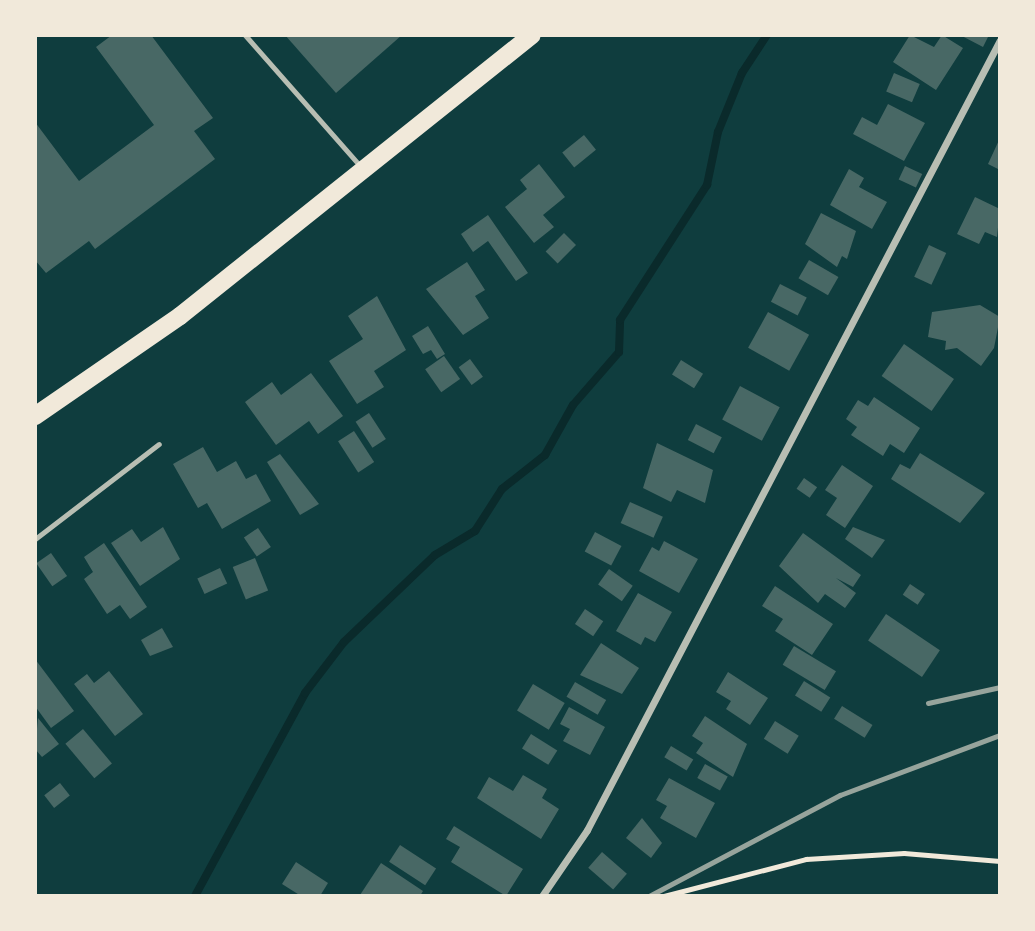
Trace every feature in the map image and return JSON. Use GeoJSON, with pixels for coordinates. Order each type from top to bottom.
{"type":"FeatureCollection","features":[{"type":"Feature","properties":{"kind":"main road"},"geometry":{"type":"LineString","coordinates":[[35,416],[119,362],[365,171],[532,35]]}},
{"type":"Feature","properties":{"kind":"street"},"geometry":{"type":"LineString","coordinates":[[542,896],[587,830],[1000,40]]}},
{"type":"Feature","properties":{"kind":"lane"},"geometry":{"type":"LineString","coordinates":[[245,35],[365,171]]}},
{"type":"Feature","properties":{"kind":"lane"},"geometry":{"type":"LineString","coordinates":[[35,539],[159,444]]}},
{"type":"Feature","properties":{"kind":"path"},"geometry":{"type":"LineString","coordinates":[[664,896],[806,859],[904,853],[1000,861]]}},
{"type":"Feature","properties":{"kind":"building"},"geometry":{"type":"Polygon","coordinates":[[[112,35],[151,35],[213,118],[194,131],[215,159],[95,249],[89,241],[46,273],[35,260],[35,122],[79,181],[154,125],[96,47],[112,35]]]}},
{"type":"Feature","properties":{"kind":"building"},"geometry":{"type":"Polygon","coordinates":[[[285,35],[402,35],[336,93],[285,35]]]}},
{"type":"Feature","properties":{"kind":"building"},"geometry":{"type":"Polygon","coordinates":[[[910,35],[934,47],[942,35],[963,48],[936,90],[893,62],[910,35]]]}},
{"type":"Feature","properties":{"kind":"building"},"geometry":{"type":"Polygon","coordinates":[[[960,35],[989,35],[983,47],[960,35]]]}},
{"type":"Feature","properties":{"kind":"building"},"geometry":{"type":"Polygon","coordinates":[[[894,73],[920,84],[912,102],[886,91],[894,73]]]}},
{"type":"Feature","properties":{"kind":"building"},"geometry":{"type":"Polygon","coordinates":[[[888,104],[925,123],[904,161],[853,134],[862,117],[877,125],[888,104]]]}},
{"type":"Feature","properties":{"kind":"building"},"geometry":{"type":"Polygon","coordinates":[[[584,135],[596,150],[574,167],[562,153],[584,135]]]}},
{"type":"Feature","properties":{"kind":"building"},"geometry":{"type":"Polygon","coordinates":[[[1000,138],[1000,170],[988,164],[1000,138]]]}},
{"type":"Feature","properties":{"kind":"building"},"geometry":{"type":"Polygon","coordinates":[[[539,164],[565,197],[543,215],[554,227],[534,243],[505,207],[527,189],[520,180],[539,164]]]}},
{"type":"Feature","properties":{"kind":"building"},"geometry":{"type":"Polygon","coordinates":[[[905,166],[922,174],[916,188],[899,180],[905,166]]]}},
{"type":"Feature","properties":{"kind":"building"},"geometry":{"type":"Polygon","coordinates":[[[849,169],[864,178],[859,187],[887,202],[872,229],[830,205],[849,169]]]}},
{"type":"Feature","properties":{"kind":"building"},"geometry":{"type":"Polygon","coordinates":[[[975,197],[1000,209],[997,237],[985,232],[979,244],[957,234],[975,197]]]}},
{"type":"Feature","properties":{"kind":"building"},"geometry":{"type":"Polygon","coordinates":[[[821,213],[856,231],[847,259],[842,256],[837,267],[805,244],[821,213]]]}},
{"type":"Feature","properties":{"kind":"building"},"geometry":{"type":"Polygon","coordinates":[[[488,215],[528,273],[516,281],[488,241],[473,252],[461,234],[488,215]]]}},
{"type":"Feature","properties":{"kind":"building"},"geometry":{"type":"Polygon","coordinates":[[[564,233],[576,245],[558,263],[546,251],[564,233]]]}},
{"type":"Feature","properties":{"kind":"building"},"geometry":{"type":"Polygon","coordinates":[[[929,245],[946,253],[931,285],[914,277],[929,245]]]}},
{"type":"Feature","properties":{"kind":"building"},"geometry":{"type":"Polygon","coordinates":[[[809,260],[838,277],[828,295],[798,278],[809,260]]]}},
{"type":"Feature","properties":{"kind":"building"},"geometry":{"type":"Polygon","coordinates":[[[467,262],[485,290],[475,296],[489,318],[463,335],[426,289],[467,262]]]}},
{"type":"Feature","properties":{"kind":"building"},"geometry":{"type":"Polygon","coordinates":[[[780,284],[807,298],[798,315],[771,302],[780,284]]]}},
{"type":"Feature","properties":{"kind":"building"},"geometry":{"type":"Polygon","coordinates":[[[377,296],[406,350],[374,371],[384,387],[357,404],[329,361],[363,339],[348,316],[377,296]]]}},
{"type":"Feature","properties":{"kind":"building"},"geometry":{"type":"Polygon","coordinates":[[[980,305],[1000,317],[994,348],[981,366],[957,348],[945,350],[946,341],[928,337],[932,312],[980,305]]]}},
{"type":"Feature","properties":{"kind":"building"},"geometry":{"type":"Polygon","coordinates":[[[768,312],[809,335],[789,371],[748,348],[768,312]]]}},
{"type":"Feature","properties":{"kind":"building"},"geometry":{"type":"Polygon","coordinates":[[[428,326],[445,354],[437,359],[431,350],[423,354],[412,336],[428,326]]]}},
{"type":"Feature","properties":{"kind":"building"},"geometry":{"type":"Polygon","coordinates":[[[904,344],[954,379],[932,411],[882,376],[904,344]]]}},
{"type":"Feature","properties":{"kind":"building"},"geometry":{"type":"Polygon","coordinates":[[[444,356],[460,379],[441,392],[425,369],[444,356]]]}},
{"type":"Feature","properties":{"kind":"building"},"geometry":{"type":"Polygon","coordinates":[[[470,359],[483,377],[472,385],[459,367],[470,359]]]}},
{"type":"Feature","properties":{"kind":"building"},"geometry":{"type":"Polygon","coordinates":[[[681,360],[703,374],[694,388],[672,374],[681,360]]]}},
{"type":"Feature","properties":{"kind":"building"},"geometry":{"type":"Polygon","coordinates":[[[311,373],[343,416],[318,434],[309,421],[276,445],[245,402],[272,382],[281,395],[311,373]]]}},
{"type":"Feature","properties":{"kind":"building"},"geometry":{"type":"Polygon","coordinates":[[[740,386],[780,407],[762,441],[722,420],[740,386]]]}},
{"type":"Feature","properties":{"kind":"building"},"geometry":{"type":"Polygon","coordinates":[[[874,397],[920,428],[904,453],[890,444],[883,456],[851,435],[857,427],[846,419],[858,400],[868,406],[874,397]]]}},
{"type":"Feature","properties":{"kind":"building"},"geometry":{"type":"Polygon","coordinates":[[[369,413],[386,439],[372,448],[356,422],[369,413]]]}},
{"type":"Feature","properties":{"kind":"building"},"geometry":{"type":"Polygon","coordinates":[[[696,424],[722,437],[714,453],[688,440],[696,424]]]}},
{"type":"Feature","properties":{"kind":"building"},"geometry":{"type":"Polygon","coordinates":[[[354,431],[374,462],[358,472],[338,441],[354,431]]]}},
{"type":"Feature","properties":{"kind":"building"},"geometry":{"type":"Polygon","coordinates":[[[657,443],[713,470],[705,503],[677,490],[671,502],[643,488],[657,443]]]}},
{"type":"Feature","properties":{"kind":"building"},"geometry":{"type":"Polygon","coordinates":[[[203,447],[217,472],[236,461],[246,479],[256,474],[271,501],[222,529],[207,503],[198,508],[173,464],[203,447]]]}},
{"type":"Feature","properties":{"kind":"building"},"geometry":{"type":"Polygon","coordinates":[[[920,453],[985,493],[960,523],[891,479],[900,464],[910,469],[920,453]]]}},
{"type":"Feature","properties":{"kind":"building"},"geometry":{"type":"Polygon","coordinates":[[[280,454],[319,504],[300,515],[267,462],[280,454]]]}},
{"type":"Feature","properties":{"kind":"building"},"geometry":{"type":"Polygon","coordinates":[[[842,465],[873,486],[845,528],[826,515],[837,498],[825,490],[842,465]]]}},
{"type":"Feature","properties":{"kind":"building"},"geometry":{"type":"Polygon","coordinates":[[[804,478],[817,487],[810,498],[797,489],[804,478]]]}},
{"type":"Feature","properties":{"kind":"building"},"geometry":{"type":"Polygon","coordinates":[[[630,502],[663,517],[654,538],[621,523],[630,502]]]}},
{"type":"Feature","properties":{"kind":"building"},"geometry":{"type":"Polygon","coordinates":[[[163,527],[180,559],[140,586],[111,543],[132,529],[141,542],[163,527]]]}},
{"type":"Feature","properties":{"kind":"building"},"geometry":{"type":"Polygon","coordinates":[[[853,527],[885,540],[872,558],[845,539],[853,527]]]}},
{"type":"Feature","properties":{"kind":"building"},"geometry":{"type":"Polygon","coordinates":[[[258,528],[271,547],[257,557],[244,538],[258,528]]]}},
{"type":"Feature","properties":{"kind":"building"},"geometry":{"type":"Polygon","coordinates":[[[595,532],[621,546],[611,566],[585,551],[595,532]]]}},
{"type":"Feature","properties":{"kind":"building"},"geometry":{"type":"Polygon","coordinates":[[[803,533],[861,575],[853,587],[836,578],[856,593],[845,608],[825,594],[818,603],[779,566],[803,533]]]}},
{"type":"Feature","properties":{"kind":"building"},"geometry":{"type":"Polygon","coordinates":[[[664,541],[698,559],[679,593],[639,571],[652,547],[659,551],[664,541]]]}},
{"type":"Feature","properties":{"kind":"building"},"geometry":{"type":"Polygon","coordinates":[[[104,543],[147,607],[130,619],[120,605],[107,614],[84,579],[93,572],[84,557],[104,543]]]}},
{"type":"Feature","properties":{"kind":"building"},"geometry":{"type":"Polygon","coordinates":[[[51,553],[67,576],[52,586],[36,563],[51,553]]]}},
{"type":"Feature","properties":{"kind":"building"},"geometry":{"type":"Polygon","coordinates":[[[255,558],[268,590],[246,599],[233,567],[255,558]]]}},
{"type":"Feature","properties":{"kind":"building"},"geometry":{"type":"Polygon","coordinates":[[[220,568],[227,583],[205,594],[197,579],[220,568]]]}},
{"type":"Feature","properties":{"kind":"building"},"geometry":{"type":"Polygon","coordinates":[[[609,569],[633,586],[622,601],[598,585],[609,569]]]}},
{"type":"Feature","properties":{"kind":"building"},"geometry":{"type":"Polygon","coordinates":[[[910,584],[925,594],[918,605],[903,595],[910,584]]]}},
{"type":"Feature","properties":{"kind":"building"},"geometry":{"type":"Polygon","coordinates":[[[775,586],[833,624],[812,655],[775,631],[783,619],[762,606],[775,586]]]}},
{"type":"Feature","properties":{"kind":"building"},"geometry":{"type":"Polygon","coordinates":[[[638,593],[672,612],[655,642],[645,637],[641,645],[616,631],[638,593]]]}},
{"type":"Feature","properties":{"kind":"building"},"geometry":{"type":"Polygon","coordinates":[[[585,609],[603,621],[593,636],[575,624],[585,609]]]}},
{"type":"Feature","properties":{"kind":"building"},"geometry":{"type":"Polygon","coordinates":[[[886,614],[940,650],[922,677],[868,641],[886,614]]]}},
{"type":"Feature","properties":{"kind":"building"},"geometry":{"type":"Polygon","coordinates":[[[162,628],[173,647],[150,656],[141,640],[162,628]]]}},
{"type":"Feature","properties":{"kind":"building"},"geometry":{"type":"Polygon","coordinates":[[[601,643],[639,668],[622,694],[580,675],[601,643]]]}},
{"type":"Feature","properties":{"kind":"building"},"geometry":{"type":"Polygon","coordinates":[[[794,646],[836,671],[825,690],[783,665],[794,646]]]}},
{"type":"Feature","properties":{"kind":"building"},"geometry":{"type":"Polygon","coordinates":[[[35,659],[74,711],[51,728],[35,706],[35,659]]]}},
{"type":"Feature","properties":{"kind":"building"},"geometry":{"type":"Polygon","coordinates":[[[109,671],[143,714],[115,736],[74,684],[87,674],[94,683],[109,671]]]}},
{"type":"Feature","properties":{"kind":"building"},"geometry":{"type":"Polygon","coordinates":[[[728,672],[768,698],[750,725],[726,709],[731,701],[716,692],[728,672]]]}},
{"type":"Feature","properties":{"kind":"building"},"geometry":{"type":"Polygon","coordinates":[[[804,681],[830,697],[821,712],[795,695],[804,681]]]}},
{"type":"Feature","properties":{"kind":"building"},"geometry":{"type":"Polygon","coordinates":[[[575,682],[606,700],[598,715],[566,697],[575,682]]]}},
{"type":"Feature","properties":{"kind":"building"},"geometry":{"type":"Polygon","coordinates":[[[533,684],[565,703],[549,730],[517,711],[533,684]]]}},
{"type":"Feature","properties":{"kind":"building"},"geometry":{"type":"Polygon","coordinates":[[[842,706],[873,725],[865,738],[834,719],[842,706]]]}},
{"type":"Feature","properties":{"kind":"building"},"geometry":{"type":"Polygon","coordinates":[[[569,707],[605,727],[590,755],[563,741],[570,729],[560,724],[569,707]]]}},
{"type":"Feature","properties":{"kind":"building"},"geometry":{"type":"Polygon","coordinates":[[[705,716],[747,744],[733,777],[696,753],[703,743],[692,736],[705,716]]]}},
{"type":"Feature","properties":{"kind":"building"},"geometry":{"type":"Polygon","coordinates":[[[38,718],[59,744],[42,757],[35,749],[38,718]]]}},
{"type":"Feature","properties":{"kind":"building"},"geometry":{"type":"Polygon","coordinates":[[[775,721],[799,736],[788,754],[764,739],[775,721]]]}},
{"type":"Feature","properties":{"kind":"building"},"geometry":{"type":"Polygon","coordinates":[[[83,729],[112,763],[94,778],[65,744],[83,729]]]}},
{"type":"Feature","properties":{"kind":"building"},"geometry":{"type":"Polygon","coordinates":[[[531,734],[557,750],[548,765],[522,748],[531,734]]]}},
{"type":"Feature","properties":{"kind":"building"},"geometry":{"type":"Polygon","coordinates":[[[671,746],[693,759],[687,771],[664,757],[671,746]]]}},
{"type":"Feature","properties":{"kind":"building"},"geometry":{"type":"Polygon","coordinates":[[[705,764],[728,777],[720,791],[697,778],[705,764]]]}},
{"type":"Feature","properties":{"kind":"building"},"geometry":{"type":"Polygon","coordinates":[[[523,775],[547,789],[542,798],[559,809],[541,839],[477,798],[489,777],[513,791],[523,775]]]}},
{"type":"Feature","properties":{"kind":"building"},"geometry":{"type":"Polygon","coordinates":[[[669,778],[715,803],[696,838],[660,818],[667,806],[656,800],[669,778]]]}},
{"type":"Feature","properties":{"kind":"building"},"geometry":{"type":"Polygon","coordinates":[[[60,783],[70,796],[54,808],[44,795],[60,783]]]}},
{"type":"Feature","properties":{"kind":"building"},"geometry":{"type":"Polygon","coordinates":[[[642,818],[662,843],[651,858],[626,838],[642,818]]]}},
{"type":"Feature","properties":{"kind":"building"},"geometry":{"type":"Polygon","coordinates":[[[454,826],[523,869],[506,896],[451,862],[460,847],[446,839],[454,826]]]}},
{"type":"Feature","properties":{"kind":"building"},"geometry":{"type":"Polygon","coordinates":[[[400,845],[436,868],[425,885],[389,862],[400,845]]]}},
{"type":"Feature","properties":{"kind":"building"},"geometry":{"type":"Polygon","coordinates":[[[602,852],[627,874],[613,889],[588,868],[602,852]]]}},
{"type":"Feature","properties":{"kind":"building"},"geometry":{"type":"Polygon","coordinates":[[[296,862],[328,883],[320,896],[301,896],[282,884],[296,862]]]}},
{"type":"Feature","properties":{"kind":"building"},"geometry":{"type":"Polygon","coordinates":[[[381,863],[423,891],[420,896],[360,895],[381,863]]]}},
{"type":"Feature","properties":{"kind":"waterway"},"geometry":{"type":"LineString","coordinates":[[195,896],[305,693],[344,642],[435,555],[475,531],[502,489],[545,455],[573,405],[619,352],[620,320],[707,185],[718,132],[742,73],[767,35]]}},
{"type":"Feature","properties":{"kind":"railway"},"geometry":{"type":"LineString","coordinates":[[928,703],[1000,687]]}},
{"type":"Feature","properties":{"kind":"railway"},"geometry":{"type":"LineString","coordinates":[[649,896],[840,795],[1000,735]]}}]}
